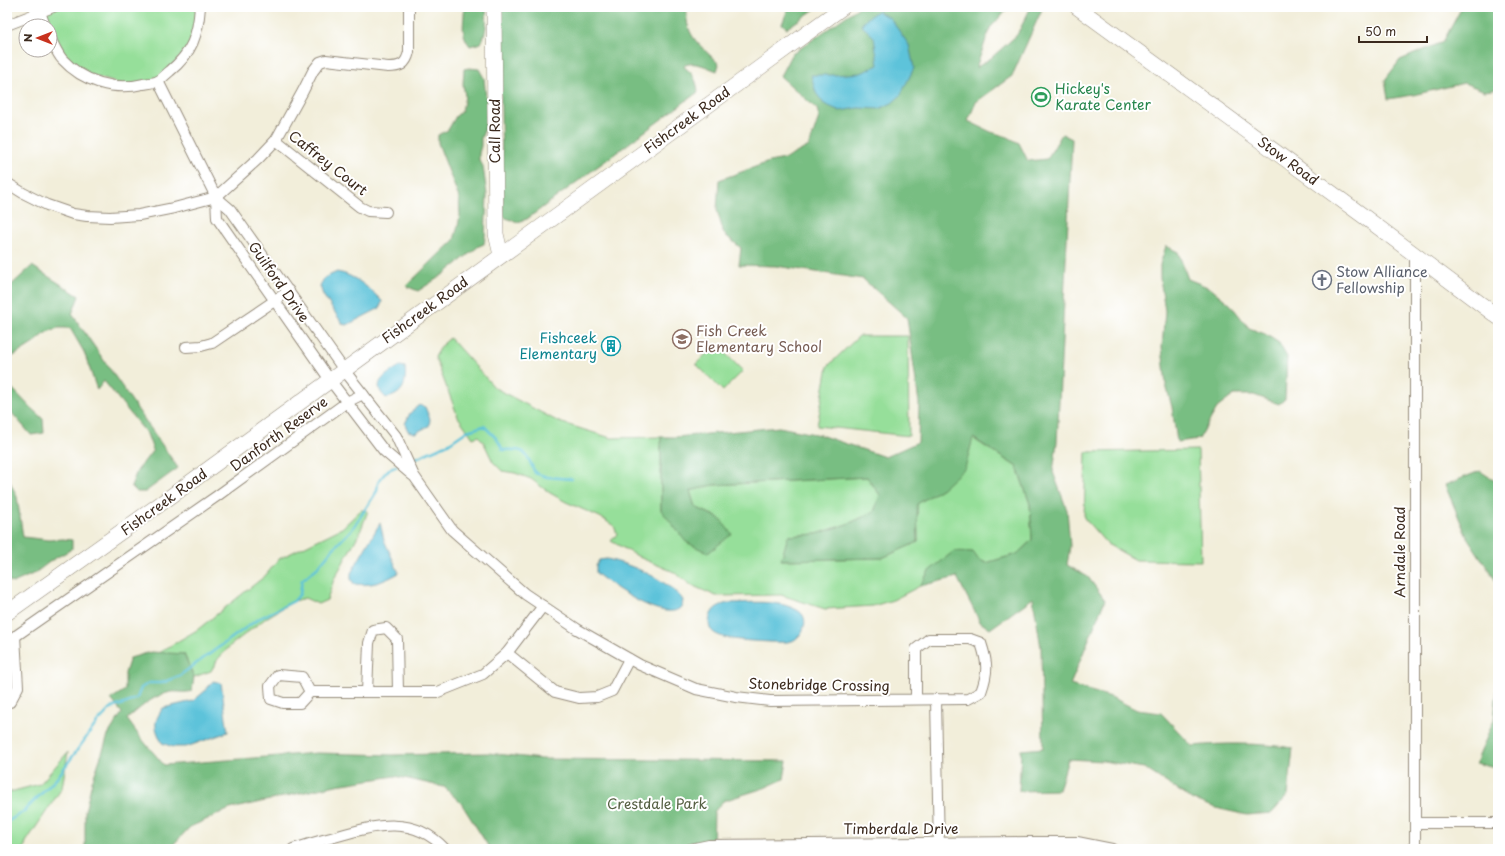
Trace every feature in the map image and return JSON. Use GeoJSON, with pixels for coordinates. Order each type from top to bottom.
{"type":"FeatureCollection","features":[{"type":"Feature","properties":{"kind":"main road","name":"Call Road"},"geometry":{"type":"LineString","coordinates":[[494,7],[496,234],[501,255]]}},
{"type":"Feature","properties":{"kind":"main road","name":"Fishcreek Road"},"geometry":{"type":"LineString","coordinates":[[7,613],[170,498],[501,255],[843,7]]}},
{"type":"Feature","properties":{"kind":"main road","name":"Stow Road"},"geometry":{"type":"LineString","coordinates":[[1077,7],[1415,254],[1498,317]]}},
{"type":"Feature","properties":{"kind":"street"},"geometry":{"type":"LineString","coordinates":[[7,25],[53,7]]}},
{"type":"Feature","properties":{"kind":"street"},"geometry":{"type":"LineString","coordinates":[[58,52],[62,59],[76,71],[94,82],[112,86],[131,87],[158,81],[179,63],[194,42],[199,24],[200,7]]}},
{"type":"Feature","properties":{"kind":"street"},"geometry":{"type":"LineString","coordinates":[[7,183],[47,205],[73,214],[87,216],[110,217],[139,215],[216,197],[258,159],[276,140],[313,70],[320,62],[326,60],[398,67],[404,64],[408,59],[409,52],[409,7]]}},
{"type":"Feature","properties":{"kind":"street"},"geometry":{"type":"LineString","coordinates":[[40,12],[42,18]]}},
{"type":"Feature","properties":{"kind":"street","name":"Guilford Drive"},"geometry":{"type":"LineString","coordinates":[[158,81],[216,197],[230,209],[289,290],[344,370]]}},
{"type":"Feature","properties":{"kind":"street","name":"Caffrey Court"},"geometry":{"type":"LineString","coordinates":[[276,140],[360,207],[368,211],[386,212]]}},
{"type":"Feature","properties":{"kind":"street","name":"Guilford Drive"},"geometry":{"type":"LineString","coordinates":[[216,197],[217,218],[330,380]]}},
{"type":"Feature","properties":{"kind":"street","name":"Arndale Road"},"geometry":{"type":"LineString","coordinates":[[1415,254],[1415,849]]}},
{"type":"Feature","properties":{"kind":"street"},"geometry":{"type":"LineString","coordinates":[[186,347],[201,346],[212,343],[289,290]]}},
{"type":"Feature","properties":{"kind":"street","name":"Stonebridge Crossing"},"geometry":{"type":"LineString","coordinates":[[344,370],[396,436],[400,458],[452,530],[519,589],[577,629],[629,659],[696,689],[736,697],[770,701],[968,699],[981,692],[986,676],[986,658],[982,643],[970,639],[929,639],[916,649],[916,699]]}},
{"type":"Feature","properties":{"kind":"street","name":"Stonebridge Crossing"},"geometry":{"type":"LineString","coordinates":[[330,380],[384,451],[400,458]]}},
{"type":"Feature","properties":{"kind":"street","name":"Danforth Reserve"},"geometry":{"type":"LineString","coordinates":[[7,702],[10,702],[18,687],[11,639],[217,496],[346,402],[363,394]]}},
{"type":"Feature","properties":{"kind":"street"},"geometry":{"type":"LineString","coordinates":[[310,692],[438,692],[483,674],[507,653],[543,606]]}},
{"type":"Feature","properties":{"kind":"street"},"geometry":{"type":"LineString","coordinates":[[367,692],[369,643],[372,630],[386,628],[397,639],[398,692]]}},
{"type":"Feature","properties":{"kind":"street"},"geometry":{"type":"LineString","coordinates":[[507,653],[555,692],[579,698],[597,697],[612,691],[629,659]]}},
{"type":"Feature","properties":{"kind":"street"},"geometry":{"type":"LineString","coordinates":[[936,699],[939,846]]}},
{"type":"Feature","properties":{"kind":"street"},"geometry":{"type":"LineString","coordinates":[[1415,823],[1498,823]]}},
{"type":"Feature","properties":{"kind":"street"},"geometry":{"type":"LineString","coordinates":[[293,849],[363,829],[390,826],[402,826],[418,830],[432,837],[444,849]]}},
{"type":"Feature","properties":{"kind":"street","name":"Timberdale Drive"},"geometry":{"type":"LineString","coordinates":[[690,849],[709,845],[939,846],[1077,842],[1112,849]]}},
{"type":"Feature","properties":{"kind":"green space"},"geometry":{"type":"Polygon","coordinates":[[[53,7],[200,7],[194,42],[158,81],[131,87],[76,71],[58,48],[58,18],[42,18],[40,12],[53,7]]]}},
{"type":"Feature","properties":{"kind":"green space"},"geometry":{"type":"Polygon","coordinates":[[[464,7],[486,7],[485,30],[481,43],[470,46],[467,41],[463,27],[464,7]]]}},
{"type":"Feature","properties":{"kind":"green space"},"geometry":{"type":"Polygon","coordinates":[[[499,7],[690,7],[687,10],[688,27],[701,47],[719,64],[717,71],[697,64],[685,65],[684,67],[690,72],[697,84],[698,92],[527,219],[518,222],[503,217],[499,7]]]}},
{"type":"Feature","properties":{"kind":"green space"},"geometry":{"type":"Polygon","coordinates":[[[786,7],[818,7],[787,28],[782,24],[788,9],[786,7]]]}},
{"type":"Feature","properties":{"kind":"green space"},"geometry":{"type":"Polygon","coordinates":[[[859,7],[1009,7],[990,28],[976,68],[991,58],[1017,35],[1031,7],[1043,7],[1012,76],[976,102],[968,121],[1019,143],[1028,161],[1047,159],[1062,134],[1072,139],[1057,442],[1053,472],[1067,510],[1070,546],[1067,565],[1088,577],[1105,600],[1070,685],[1111,697],[1137,710],[1161,713],[1192,746],[1242,744],[1293,748],[1288,795],[1272,813],[1247,815],[1220,809],[1193,800],[1144,768],[1103,761],[1068,759],[1059,790],[1019,791],[1021,750],[1043,748],[1041,648],[1033,598],[990,629],[980,622],[957,577],[920,586],[929,571],[954,551],[973,552],[978,559],[986,563],[1017,554],[1032,540],[1030,504],[1017,467],[973,438],[965,468],[943,488],[917,504],[918,542],[882,558],[781,560],[788,536],[817,534],[850,523],[874,512],[880,495],[867,477],[713,485],[690,491],[695,507],[719,518],[732,534],[708,553],[686,542],[661,510],[661,437],[676,437],[779,427],[820,435],[885,457],[918,442],[919,403],[907,318],[863,279],[776,266],[739,265],[741,248],[724,234],[717,210],[719,180],[769,162],[785,159],[809,146],[819,117],[817,109],[780,76],[791,55],[859,7]]]}},
{"type":"Feature","properties":{"kind":"green space"},"geometry":{"type":"Polygon","coordinates":[[[1462,7],[1498,7],[1498,89],[1485,91],[1464,83],[1413,95],[1388,99],[1385,80],[1400,60],[1443,42],[1462,7]]]}},
{"type":"Feature","properties":{"kind":"green space"},"geometry":{"type":"Polygon","coordinates":[[[464,69],[479,69],[484,78],[487,109],[479,153],[479,160],[483,166],[487,195],[484,244],[479,246],[444,274],[418,291],[406,286],[454,240],[458,226],[460,215],[459,198],[438,143],[438,135],[448,130],[456,116],[462,111],[465,96],[463,84],[464,69]]]}},
{"type":"Feature","properties":{"kind":"green space"},"geometry":{"type":"Polygon","coordinates":[[[1166,246],[1178,252],[1188,279],[1210,288],[1230,304],[1249,328],[1265,334],[1279,343],[1287,357],[1285,399],[1279,404],[1254,395],[1234,395],[1217,408],[1199,439],[1177,442],[1172,407],[1166,385],[1162,347],[1165,311],[1160,278],[1160,265],[1166,246]]]}},
{"type":"Feature","properties":{"kind":"green space"},"geometry":{"type":"Polygon","coordinates":[[[32,266],[79,296],[72,314],[178,468],[145,492],[137,492],[131,486],[137,471],[153,450],[147,434],[104,381],[97,390],[84,352],[70,328],[58,328],[47,332],[34,343],[7,360],[7,289],[32,266]]]}},
{"type":"Feature","properties":{"kind":"green space"},"geometry":{"type":"Polygon","coordinates":[[[859,336],[908,336],[909,436],[817,426],[828,366],[859,336]]]}},
{"type":"Feature","properties":{"kind":"green space"},"geometry":{"type":"Polygon","coordinates":[[[450,338],[495,388],[559,422],[611,438],[661,437],[661,510],[719,518],[695,507],[690,491],[713,485],[867,477],[880,495],[874,512],[850,523],[817,534],[788,536],[782,560],[882,558],[918,542],[917,504],[943,488],[972,438],[1017,467],[1030,504],[1032,540],[1017,554],[986,563],[978,559],[929,571],[920,586],[893,600],[873,606],[825,609],[781,595],[716,596],[691,585],[674,572],[641,558],[611,541],[617,534],[614,526],[600,517],[566,502],[550,493],[531,479],[515,473],[502,471],[493,462],[483,441],[478,436],[473,438],[458,417],[435,357],[442,345],[450,338]]]}},
{"type":"Feature","properties":{"kind":"green space"},"geometry":{"type":"Polygon","coordinates":[[[716,344],[743,371],[723,391],[696,364],[716,344]]]}},
{"type":"Feature","properties":{"kind":"green space"},"geometry":{"type":"Polygon","coordinates":[[[7,383],[43,419],[44,433],[31,435],[12,413],[7,403],[7,383]]]}},
{"type":"Feature","properties":{"kind":"green space"},"geometry":{"type":"Polygon","coordinates":[[[1198,450],[1201,561],[1136,560],[1107,544],[1084,518],[1086,452],[1198,450]]]}},
{"type":"Feature","properties":{"kind":"green space"},"geometry":{"type":"Polygon","coordinates":[[[1480,471],[1498,483],[1498,590],[1496,581],[1467,537],[1445,485],[1480,471]]]}},
{"type":"Feature","properties":{"kind":"green space"},"geometry":{"type":"Polygon","coordinates":[[[7,475],[17,497],[23,537],[49,540],[72,540],[72,549],[52,560],[35,573],[13,583],[7,580],[7,475]]]}},
{"type":"Feature","properties":{"kind":"green space"},"geometry":{"type":"Polygon","coordinates":[[[361,510],[368,511],[360,532],[334,579],[327,600],[318,604],[305,598],[294,601],[266,618],[231,645],[218,659],[211,671],[194,677],[184,654],[158,653],[197,630],[265,576],[279,559],[342,528],[361,510]]]}},
{"type":"Feature","properties":{"kind":"green space","name":"Crestdale Park"},"geometry":{"type":"Polygon","coordinates":[[[151,652],[184,654],[194,677],[192,691],[170,692],[156,697],[127,719],[164,765],[317,753],[393,755],[488,753],[541,759],[787,761],[784,779],[764,788],[723,801],[714,812],[713,849],[490,849],[461,803],[444,787],[395,776],[336,785],[230,809],[190,827],[169,849],[85,849],[85,811],[92,782],[109,733],[122,713],[111,699],[125,690],[125,673],[130,658],[151,652]]]}},
{"type":"Feature","properties":{"kind":"green space"},"geometry":{"type":"Polygon","coordinates":[[[1498,678],[1498,769],[1476,763],[1494,720],[1498,678]]]}},
{"type":"Feature","properties":{"kind":"green space"},"geometry":{"type":"Polygon","coordinates":[[[68,752],[62,788],[26,842],[24,849],[7,849],[7,790],[10,792],[40,784],[68,752]]]}},
{"type":"Feature","properties":{"kind":"water"},"geometry":{"type":"Polygon","coordinates":[[[877,11],[890,18],[909,45],[914,68],[900,96],[892,103],[879,109],[858,108],[840,111],[824,104],[816,93],[811,75],[861,73],[878,65],[874,37],[861,25],[866,19],[877,11]]]}},
{"type":"Feature","properties":{"kind":"water"},"geometry":{"type":"Polygon","coordinates":[[[337,272],[356,279],[367,287],[382,301],[380,308],[349,324],[345,325],[342,323],[323,295],[320,286],[324,278],[337,272]]]}},
{"type":"Feature","properties":{"kind":"water"},"geometry":{"type":"Polygon","coordinates":[[[400,366],[405,367],[403,388],[392,397],[386,398],[381,393],[379,388],[380,383],[385,376],[400,366]]]}},
{"type":"Feature","properties":{"kind":"water"},"geometry":{"type":"Polygon","coordinates":[[[419,405],[425,407],[430,419],[429,426],[415,433],[408,431],[405,424],[410,413],[419,405]]]}},
{"type":"Feature","properties":{"kind":"water"},"geometry":{"type":"Polygon","coordinates":[[[380,523],[384,540],[399,573],[377,583],[354,584],[351,579],[351,573],[380,523]]]}},
{"type":"Feature","properties":{"kind":"water"},"geometry":{"type":"Polygon","coordinates":[[[607,559],[638,569],[659,579],[676,592],[683,600],[682,607],[674,611],[664,611],[644,604],[622,592],[596,573],[596,566],[599,560],[607,559]]]}},
{"type":"Feature","properties":{"kind":"water"},"geometry":{"type":"Polygon","coordinates":[[[763,602],[781,604],[801,613],[805,622],[803,631],[796,639],[787,642],[748,641],[723,637],[712,631],[709,626],[709,620],[715,609],[728,603],[763,602]]]}},
{"type":"Feature","properties":{"kind":"water"},"geometry":{"type":"Polygon","coordinates":[[[213,681],[221,683],[228,732],[186,747],[173,747],[162,743],[157,732],[156,721],[163,708],[193,701],[205,691],[213,681]]]}},
{"type":"Feature","properties":{"kind":"waterway"},"geometry":{"type":"LineString","coordinates":[[409,461],[448,444],[467,431],[484,426],[497,439],[503,450],[517,450],[525,453],[535,473],[547,477],[572,479]]}},
{"type":"Feature","properties":{"kind":"waterway"},"geometry":{"type":"LineString","coordinates":[[7,822],[23,812],[57,778],[96,724],[111,708],[137,698],[141,688],[149,683],[162,683],[179,676],[258,619],[294,601],[300,594],[302,580],[317,568],[353,528],[377,491],[378,483],[381,478],[388,470],[397,466]]}},
{"type":"Feature","properties":{"kind":"place","name":"Hickey's Karate Center"},"geometry":{"type":"Point","coordinates":[1041,97]}},
{"type":"Feature","properties":{"kind":"place","name":"Stow Alliance Fellowship"},"geometry":{"type":"Point","coordinates":[1322,280]}},
{"type":"Feature","properties":{"kind":"place","name":"Fish Creek Elementary School"},"geometry":{"type":"Point","coordinates":[682,339]}},
{"type":"Feature","properties":{"kind":"place","name":"Fishceek Elementary"},"geometry":{"type":"Point","coordinates":[611,346]}}]}
